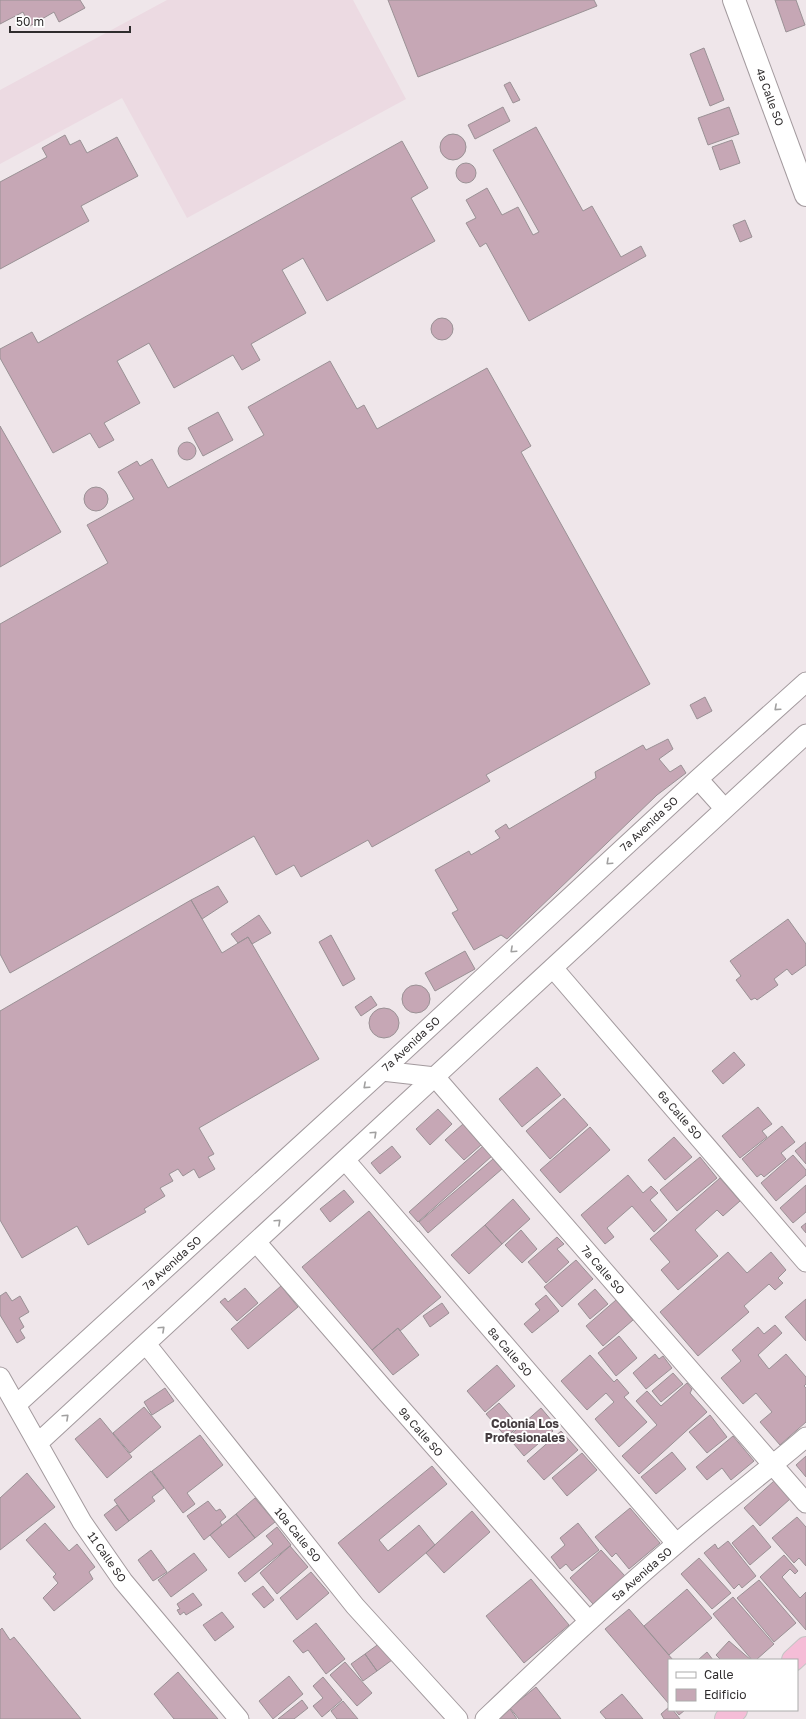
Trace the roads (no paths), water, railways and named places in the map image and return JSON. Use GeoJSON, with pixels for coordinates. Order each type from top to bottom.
{"type":"FeatureCollection","features":[{"type":"Feature","properties":{"kind":"highway"},"geometry":{"type":"LineString","coordinates":[[794,1659],[806,1648]]}},
{"type":"Feature","properties":{"kind":"highway"},"geometry":{"type":"LineString","coordinates":[[726,1719],[735,1711]]}},
{"type":"Feature","properties":{"kind":"street","name":"4a Calle SO"},"geometry":{"type":"LineString","coordinates":[[734,0],[806,195]]}},
{"type":"Feature","properties":{"kind":"street","name":"7a Avenida SO"},"geometry":{"type":"LineString","coordinates":[[16,1405],[382,1071],[698,779],[806,682]]}},
{"type":"Feature","properties":{"kind":"street"},"geometry":{"type":"LineString","coordinates":[[38,1443],[553,968],[724,808],[806,734]]}},
{"type":"Feature","properties":{"kind":"street"},"geometry":{"type":"LineString","coordinates":[[698,779],[724,808]]}},
{"type":"Feature","properties":{"kind":"street","name":"6a Calle SO"},"geometry":{"type":"LineString","coordinates":[[553,968],[806,1262]]}},
{"type":"Feature","properties":{"kind":"street"},"geometry":{"type":"LineString","coordinates":[[382,1071],[435,1077]]}},
{"type":"Feature","properties":{"kind":"street","name":"7a Calle SO"},"geometry":{"type":"LineString","coordinates":[[435,1077],[806,1503]]}},
{"type":"Feature","properties":{"kind":"street","name":"8a Calle SO"},"geometry":{"type":"LineString","coordinates":[[345,1160],[676,1543]]}},
{"type":"Feature","properties":{"kind":"street","name":"9a Calle SO"},"geometry":{"type":"LineString","coordinates":[[256,1242],[394,1401],[588,1620]]}},
{"type":"Feature","properties":{"kind":"street","name":"10a Calle SO"},"geometry":{"type":"LineString","coordinates":[[146,1344],[355,1606],[458,1719]]}},
{"type":"Feature","properties":{"kind":"street","name":"11 Calle SO"},"geometry":{"type":"LineString","coordinates":[[0,1377],[82,1522],[123,1581],[239,1719]]}},
{"type":"Feature","properties":{"kind":"street","name":"5a Avenida SO"},"geometry":{"type":"LineString","coordinates":[[485,1719],[588,1620],[676,1543],[774,1466],[806,1437]]}},
{"type":"Feature","properties":{"kind":"district","name":"Colonia Los Profesionales"},"geometry":{"type":"Point","coordinates":[525,1431]}}]}
